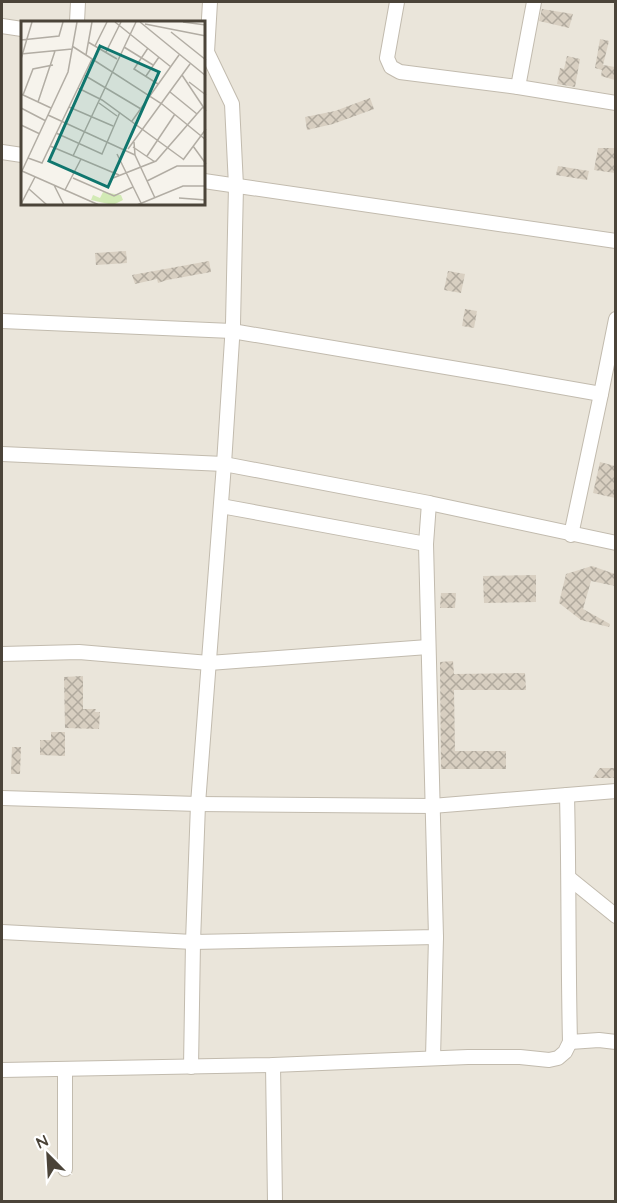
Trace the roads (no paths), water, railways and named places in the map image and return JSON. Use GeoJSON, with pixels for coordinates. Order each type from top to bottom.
{"type":"FeatureCollection","features":[{"type":"Feature","properties":{"kind":"street"},"geometry":{"type":"LineString","coordinates":[[77,21],[78,2]]}},
{"type":"Feature","properties":{"kind":"street"},"geometry":{"type":"LineString","coordinates":[[191,1067],[198,804],[224,464],[232,331],[236,186],[232,104],[206,52],[210,2]]}},
{"type":"Feature","properties":{"kind":"street"},"geometry":{"type":"LineString","coordinates":[[397,2],[387,58],[392,67],[400,72],[518,87],[615,103]]}},
{"type":"Feature","properties":{"kind":"street"},"geometry":{"type":"LineString","coordinates":[[518,87],[534,2]]}},
{"type":"Feature","properties":{"kind":"street"},"geometry":{"type":"LineString","coordinates":[[2,26],[21,29]]}},
{"type":"Feature","properties":{"kind":"street"},"geometry":{"type":"LineString","coordinates":[[2,152],[21,155]]}},
{"type":"Feature","properties":{"kind":"street"},"geometry":{"type":"LineString","coordinates":[[206,181],[615,241]]}},
{"type":"Feature","properties":{"kind":"street"},"geometry":{"type":"LineString","coordinates":[[571,535],[615,319]]}},
{"type":"Feature","properties":{"kind":"street"},"geometry":{"type":"LineString","coordinates":[[2,321],[232,331],[601,394]]}},
{"type":"Feature","properties":{"kind":"street"},"geometry":{"type":"LineString","coordinates":[[2,454],[224,464],[429,503],[615,543]]}},
{"type":"Feature","properties":{"kind":"street"},"geometry":{"type":"LineString","coordinates":[[429,503],[426,544],[436,937],[433,1058]]}},
{"type":"Feature","properties":{"kind":"street"},"geometry":{"type":"LineString","coordinates":[[221,506],[426,544]]}},
{"type":"Feature","properties":{"kind":"street"},"geometry":{"type":"LineString","coordinates":[[2,654],[79,652],[209,663],[428,647]]}},
{"type":"Feature","properties":{"kind":"street"},"geometry":{"type":"LineString","coordinates":[[2,798],[198,804],[432,806],[615,791]]}},
{"type":"Feature","properties":{"kind":"street"},"geometry":{"type":"LineString","coordinates":[[2,1070],[273,1065],[433,1058],[488,1057],[549,1060],[558,1058],[566,1052],[570,1042],[567,795]]}},
{"type":"Feature","properties":{"kind":"street"},"geometry":{"type":"LineString","coordinates":[[569,878],[615,916]]}},
{"type":"Feature","properties":{"kind":"street"},"geometry":{"type":"LineString","coordinates":[[2,932],[193,942],[436,937]]}},
{"type":"Feature","properties":{"kind":"street"},"geometry":{"type":"LineString","coordinates":[[570,1042],[599,1040],[615,1042]]}},
{"type":"Feature","properties":{"kind":"street"},"geometry":{"type":"LineString","coordinates":[[273,1065],[275,1202]]}},
{"type":"Feature","properties":{"kind":"street"},"geometry":{"type":"LineString","coordinates":[[65,1069],[65,1169]]}}]}
